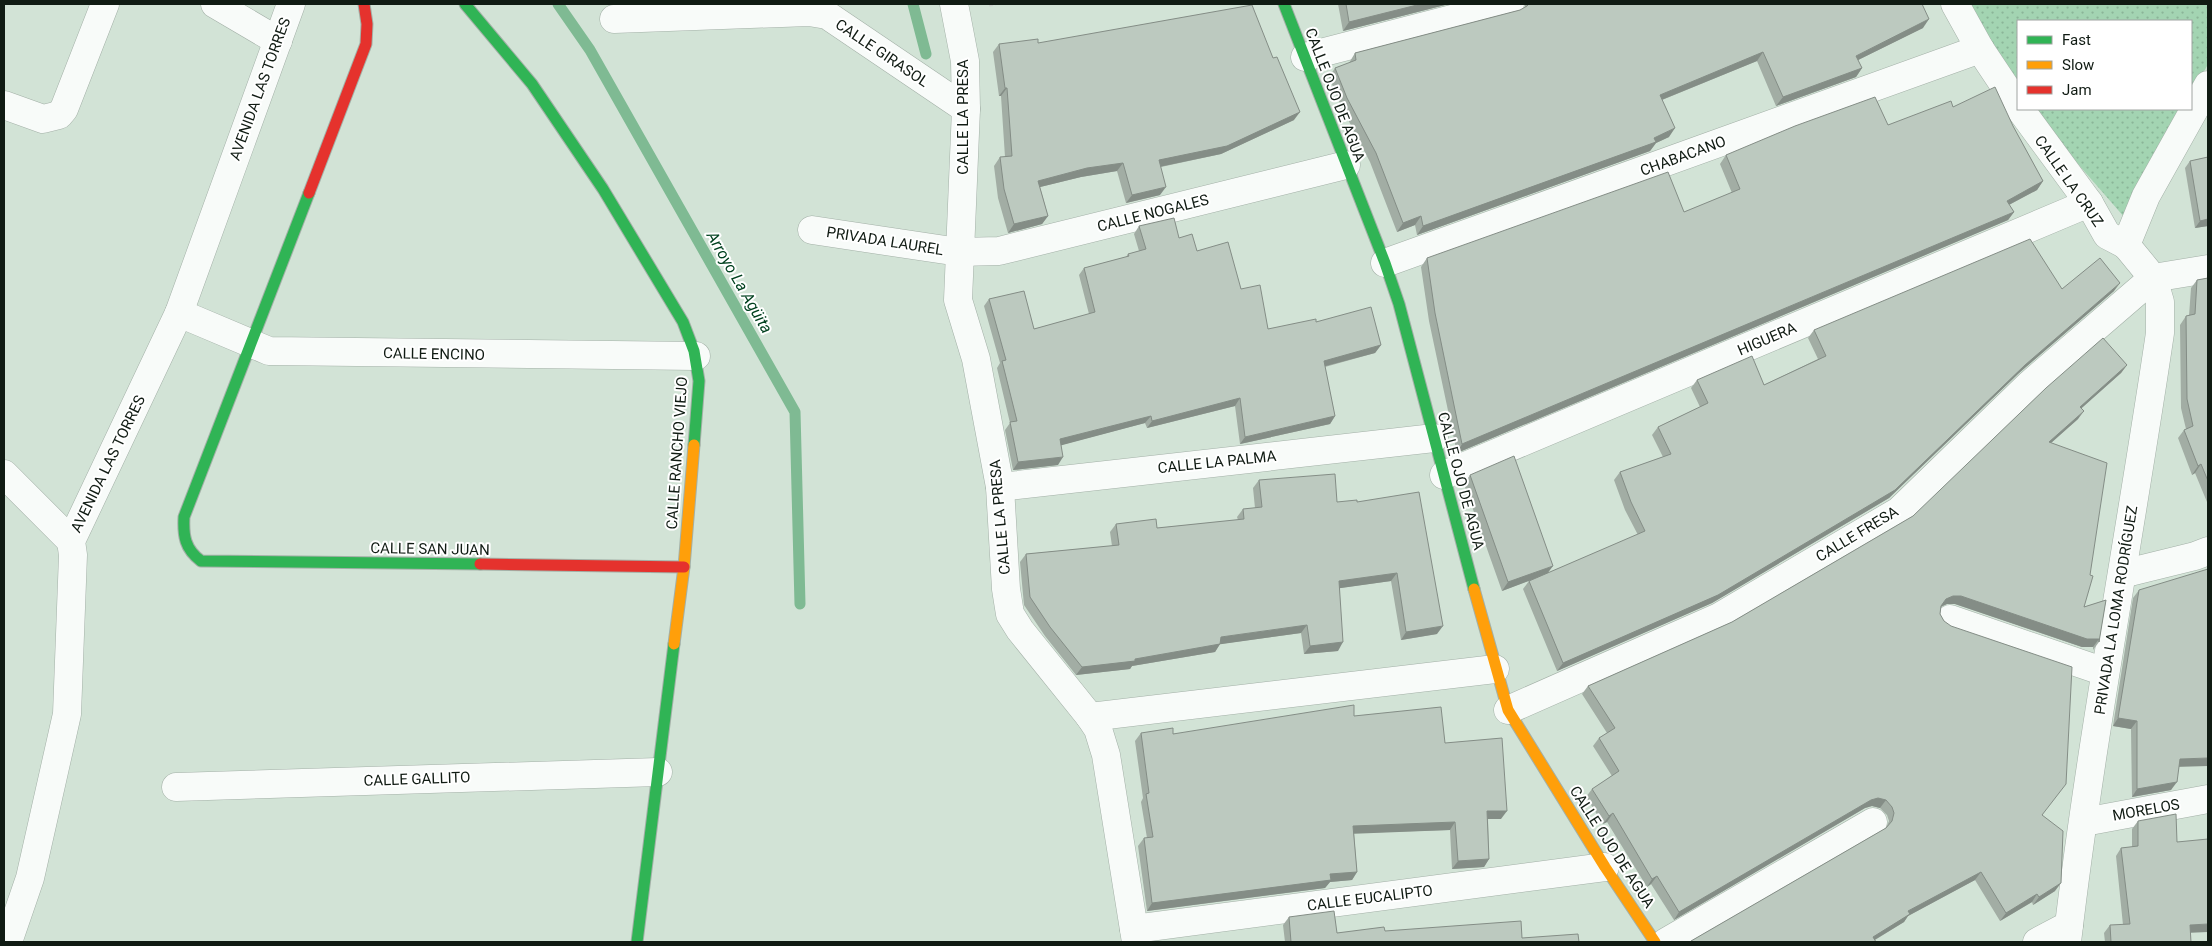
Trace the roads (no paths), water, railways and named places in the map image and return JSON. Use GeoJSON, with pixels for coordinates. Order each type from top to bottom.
{"type":"FeatureCollection","features":[{"type":"Feature","properties":{"kind":"street"},"geometry":{"type":"LineString","coordinates":[[4,105],[44,119],[59,115],[64,109],[105,4]]}},
{"type":"Feature","properties":{"kind":"street"},"geometry":{"type":"LineString","coordinates":[[215,4],[278,41]]}},
{"type":"Feature","properties":{"kind":"street","name":"AVENIDA LAS TORRES"},"geometry":{"type":"LineString","coordinates":[[8,942],[30,878],[68,714],[73,555],[71,541],[179,313],[291,4]]}},
{"type":"Feature","properties":{"kind":"street"},"geometry":{"type":"LineString","coordinates":[[250,344],[366,44],[367,24],[364,4]]}},
{"type":"Feature","properties":{"kind":"street","name":"CALLE RANCHO VIEJO"},"geometry":{"type":"LineString","coordinates":[[465,4],[532,84],[603,189],[683,322],[692,341],[696,356],[699,380],[684,568],[637,942]]}},
{"type":"Feature","properties":{"kind":"street","name":"CALLE LA PRESA"},"geometry":{"type":"LineString","coordinates":[[954,4],[965,61],[966,108],[958,300],[976,359],[1000,487],[1006,589],[1010,614],[1020,630],[1098,729],[1106,756],[1135,936]]}},
{"type":"Feature","properties":{"kind":"street","name":"CALLE OJO DE AGUA"},"geometry":{"type":"LineString","coordinates":[[1284,4],[1385,263],[1398,304],[1495,669],[1508,710],[1605,867],[1655,942]]}},
{"type":"Feature","properties":{"kind":"street"},"geometry":{"type":"LineString","coordinates":[[1305,57],[1510,4]]}},
{"type":"Feature","properties":{"kind":"street","name":"CALLE LA CRUZ"},"geometry":{"type":"LineString","coordinates":[[1956,4],[1980,49],[2017,105]]}},
{"type":"Feature","properties":{"kind":"street","name":"CALLE GIRASOL"},"geometry":{"type":"LineString","coordinates":[[614,19],[808,12],[826,15],[966,108]]}},
{"type":"Feature","properties":{"kind":"street","name":"CHABACANO"},"geometry":{"type":"LineString","coordinates":[[1385,263],[1980,49]]}},
{"type":"Feature","properties":{"kind":"street"},"geometry":{"type":"LineString","coordinates":[[2126,245],[2146,196],[2208,85]]}},
{"type":"Feature","properties":{"kind":"street","name":"CALLE LA CRUZ"},"geometry":{"type":"LineString","coordinates":[[2020,110],[2089,203],[2107,235],[2126,245],[2153,278]]}},
{"type":"Feature","properties":{"kind":"street","name":"CALLE NOGALES"},"geometry":{"type":"LineString","coordinates":[[959,252],[999,251],[1346,166]]}},
{"type":"Feature","properties":{"kind":"street","name":"HIGUERA"},"geometry":{"type":"LineString","coordinates":[[1444,475],[2089,203]]}},
{"type":"Feature","properties":{"kind":"street","name":"PRIVADA LAUREL"},"geometry":{"type":"LineString","coordinates":[[812,230],[959,252]]}},
{"type":"Feature","properties":{"kind":"street"},"geometry":{"type":"LineString","coordinates":[[2153,278],[2208,269]]}},
{"type":"Feature","properties":{"kind":"street","name":"PRIVADA LA LOMA RODRÍGUEZ"},"geometry":{"type":"LineString","coordinates":[[2068,933],[2105,672],[2160,332],[2160,302],[2153,278]]}},
{"type":"Feature","properties":{"kind":"street","name":"CALLE FRESA"},"geometry":{"type":"LineString","coordinates":[[1508,710],[1719,617],[1899,510],[2030,384],[2153,278]]}},
{"type":"Feature","properties":{"kind":"street","name":"CALLE ENCINO"},"geometry":{"type":"LineString","coordinates":[[179,313],[269,351],[696,356]]}},
{"type":"Feature","properties":{"kind":"street","name":"CALLE SAN JUAN"},"geometry":{"type":"LineString","coordinates":[[250,344],[184,516],[182,530],[185,543],[191,554],[201,561],[684,568]]}},
{"type":"Feature","properties":{"kind":"street","name":"CALLE LA PALMA"},"geometry":{"type":"LineString","coordinates":[[1000,487],[1434,438]]}},
{"type":"Feature","properties":{"kind":"street"},"geometry":{"type":"LineString","coordinates":[[4,474],[71,541]]}},
{"type":"Feature","properties":{"kind":"street"},"geometry":{"type":"LineString","coordinates":[[2122,574],[2208,551]]}},
{"type":"Feature","properties":{"kind":"street"},"geometry":{"type":"LineString","coordinates":[[1950,620],[2105,672]]}},
{"type":"Feature","properties":{"kind":"street"},"geometry":{"type":"LineString","coordinates":[[1090,717],[1495,669]]}},
{"type":"Feature","properties":{"kind":"street","name":"CALLE GALLITO"},"geometry":{"type":"LineString","coordinates":[[176,787],[658,772]]}},
{"type":"Feature","properties":{"kind":"street","name":"MORELOS"},"geometry":{"type":"LineString","coordinates":[[2084,822],[2208,799]]}},
{"type":"Feature","properties":{"kind":"street"},"geometry":{"type":"LineString","coordinates":[[1666,942],[1873,822]]}},
{"type":"Feature","properties":{"kind":"street","name":"CALLE EUCALIPTO"},"geometry":{"type":"LineString","coordinates":[[1135,936],[1605,867]]}},
{"type":"Feature","properties":{"kind":"street"},"geometry":{"type":"LineString","coordinates":[[2037,942],[2068,933]]}},
{"type":"Feature","properties":{"kind":"waterway","name":"Arroyo La Agüita"},"geometry":{"type":"LineString","coordinates":[[558,4],[590,50],[795,412],[800,604]]}},
{"type":"Feature","properties":{"kind":"waterway","name":"Arroyo La Agüita"},"geometry":{"type":"LineString","coordinates":[[913,4],[926,54]]}}]}
